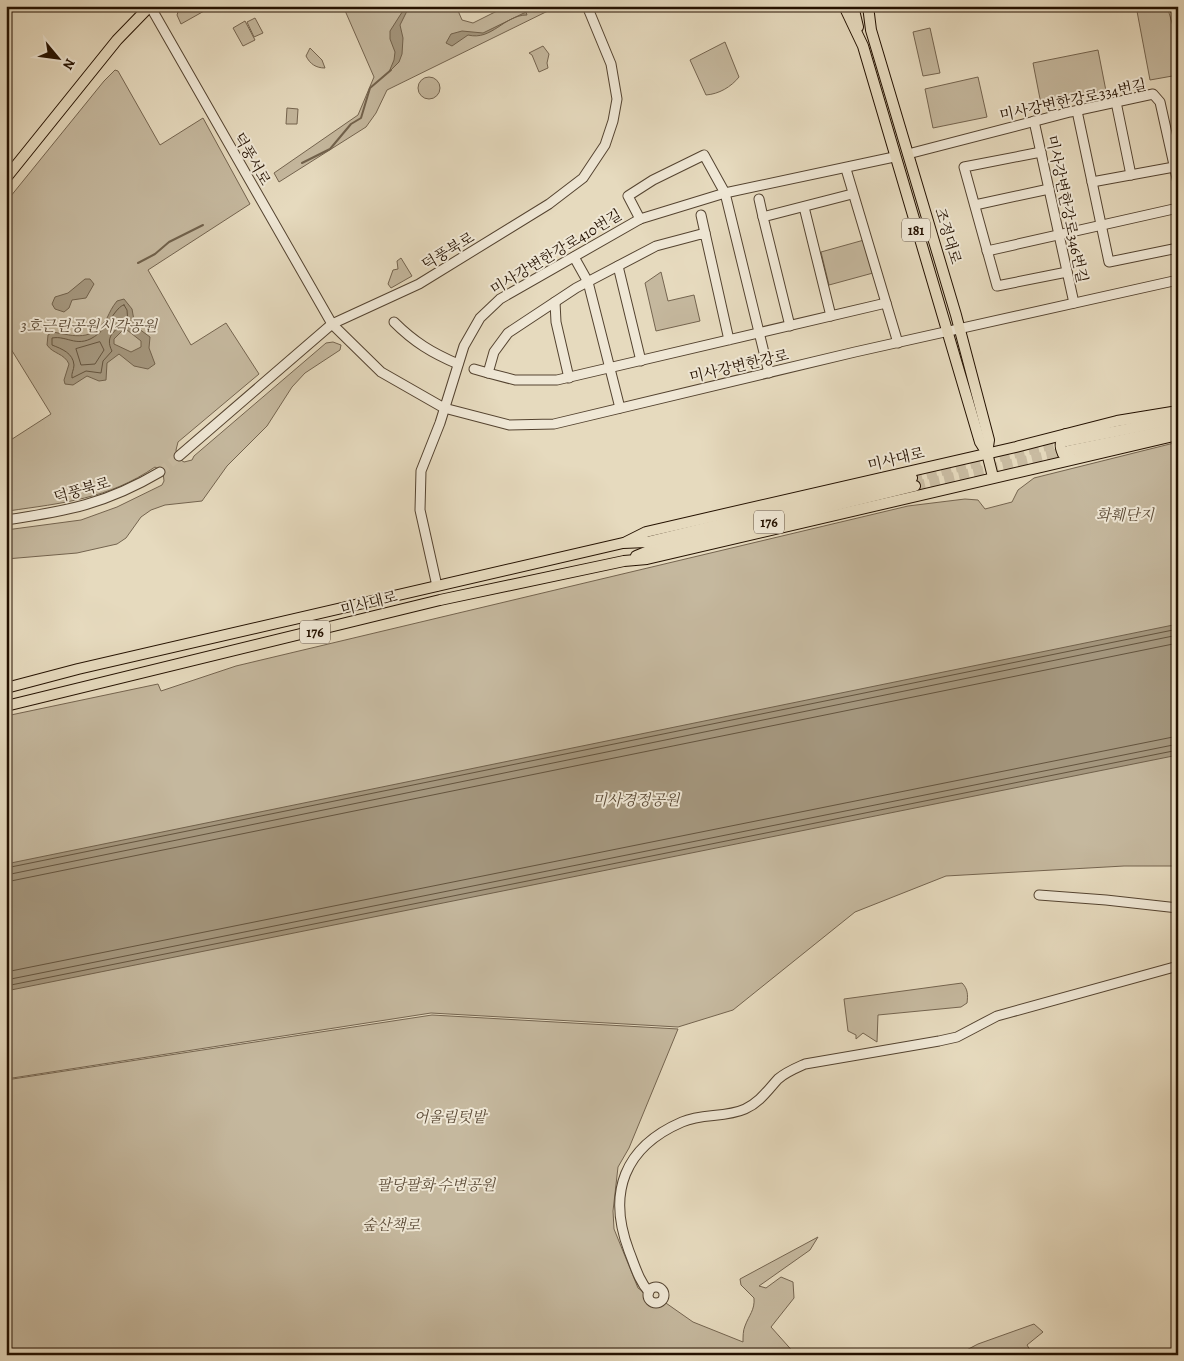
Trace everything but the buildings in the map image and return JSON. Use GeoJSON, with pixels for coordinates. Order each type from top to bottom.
{"type":"FeatureCollection","features":[{"type":"Feature","properties":{"kind":"main road"},"geometry":{"type":"LineString","coordinates":[[6,178],[11,167],[117,40],[150,6]]}},
{"type":"Feature","properties":{"kind":"main road","name":"조정대로"},"geometry":{"type":"LineString","coordinates":[[844,6],[863,46]]}},
{"type":"Feature","properties":{"kind":"main road","name":"조정대로"},"geometry":{"type":"LineString","coordinates":[[853,6],[894,157],[980,442],[987,453],[993,477]]}},
{"type":"Feature","properties":{"kind":"main road","name":"조정대로"},"geometry":{"type":"LineString","coordinates":[[863,6],[960,328],[989,440],[987,453]]}},
{"type":"Feature","properties":{"kind":"main road","name":"조정대로"},"geometry":{"type":"LineString","coordinates":[[868,6],[871,30]]}},
{"type":"Feature","properties":{"kind":"main road","name":"미사대로"},"geometry":{"type":"LineString","coordinates":[[1067,442],[1117,421],[1178,410]]}},
{"type":"Feature","properties":{"kind":"main road","name":"미사대로"},"geometry":{"type":"LineString","coordinates":[[1067,442],[1178,420]]}},
{"type":"Feature","properties":{"kind":"main road","name":"미사대로"},"geometry":{"type":"LineString","coordinates":[[623,543],[646,532],[987,453],[1178,429]]}},
{"type":"Feature","properties":{"kind":"main road","name":"미사대로"},"geometry":{"type":"LineString","coordinates":[[6,706],[440,600],[624,561],[646,559],[1178,435]]}},
{"type":"Feature","properties":{"kind":"main road"},"geometry":{"type":"LineString","coordinates":[[1067,442],[1060,441],[1063,454],[1077,459]]}},
{"type":"Feature","properties":{"kind":"main road","name":"미사대로"},"geometry":{"type":"LineString","coordinates":[[6,688],[78,669],[623,543],[647,542],[913,482],[648,551],[624,561]]}},
{"type":"Feature","properties":{"kind":"street","name":"덕풍서로"},"geometry":{"type":"LineString","coordinates":[[150,6],[332,324]]}},
{"type":"Feature","properties":{"kind":"street","name":"덕풍북로"},"geometry":{"type":"LineString","coordinates":[[179,456],[332,324],[419,284],[549,204],[583,178],[605,145],[614,121],[617,99],[611,64],[587,6]]}},
{"type":"Feature","properties":{"kind":"street","name":"미사강변한강로334번길"},"geometry":{"type":"LineString","coordinates":[[908,154],[1077,110],[1153,94],[1158,98],[1178,183]]}},
{"type":"Feature","properties":{"kind":"street"},"geometry":{"type":"LineString","coordinates":[[1116,102],[1131,175]]}},
{"type":"Feature","properties":{"kind":"street"},"geometry":{"type":"LineString","coordinates":[[1077,110],[1110,262],[1178,248]]}},
{"type":"Feature","properties":{"kind":"street","name":"미사강변한강로346번길"},"geometry":{"type":"LineString","coordinates":[[1034,121],[1074,303]]}},
{"type":"Feature","properties":{"kind":"street"},"geometry":{"type":"LineString","coordinates":[[1041,152],[964,167],[996,286],[1067,272]]}},
{"type":"Feature","properties":{"kind":"street"},"geometry":{"type":"LineString","coordinates":[[640,219],[628,196],[653,180],[704,155],[725,193],[769,373]]}},
{"type":"Feature","properties":{"kind":"street","name":"미사강변한강로410번길"},"geometry":{"type":"LineString","coordinates":[[437,586],[420,510],[421,471],[472,329],[490,308],[500,299],[640,219],[725,193],[846,169],[894,157]]}},
{"type":"Feature","properties":{"kind":"street"},"geometry":{"type":"LineString","coordinates":[[1092,182],[1174,167]]}},
{"type":"Feature","properties":{"kind":"street"},"geometry":{"type":"LineString","coordinates":[[846,169],[898,343]]}},
{"type":"Feature","properties":{"kind":"street"},"geometry":{"type":"LineString","coordinates":[[974,205],[1049,189]]}},
{"type":"Feature","properties":{"kind":"street"},"geometry":{"type":"LineString","coordinates":[[763,217],[852,194]]}},
{"type":"Feature","properties":{"kind":"street"},"geometry":{"type":"LineString","coordinates":[[759,199],[790,326]]}},
{"type":"Feature","properties":{"kind":"street"},"geometry":{"type":"LineString","coordinates":[[804,206],[831,316]]}},
{"type":"Feature","properties":{"kind":"street"},"geometry":{"type":"LineString","coordinates":[[987,251],[1178,208]]}},
{"type":"Feature","properties":{"kind":"street"},"geometry":{"type":"LineString","coordinates":[[701,215],[729,340]]}},
{"type":"Feature","properties":{"kind":"street"},"geometry":{"type":"LineString","coordinates":[[488,373],[494,352],[508,333],[555,302],[656,246],[705,232]]}},
{"type":"Feature","properties":{"kind":"street"},"geometry":{"type":"LineString","coordinates":[[574,257],[588,282],[620,408]]}},
{"type":"Feature","properties":{"kind":"street"},"geometry":{"type":"LineString","coordinates":[[618,266],[641,361]]}},
{"type":"Feature","properties":{"kind":"street","name":"미사강변한강로"},"geometry":{"type":"LineString","coordinates":[[332,324],[381,372],[444,408],[471,416],[520,425],[554,424],[960,328],[1178,280]]}},
{"type":"Feature","properties":{"kind":"street"},"geometry":{"type":"LineString","coordinates":[[555,302],[556,322],[569,378]]}},
{"type":"Feature","properties":{"kind":"street"},"geometry":{"type":"LineString","coordinates":[[474,369],[515,380],[543,382],[569,378],[886,304]]}},
{"type":"Feature","properties":{"kind":"street"},"geometry":{"type":"LineString","coordinates":[[394,322],[412,340],[458,364]]}},
{"type":"Feature","properties":{"kind":"street","name":"덕풍북로"},"geometry":{"type":"LineString","coordinates":[[6,520],[58,513],[96,503],[134,487],[160,472]]}},
{"type":"Feature","properties":{"kind":"street"},"geometry":{"type":"LineString","coordinates":[[1039,895],[1178,908]]}},
{"type":"Feature","properties":{"kind":"street"},"geometry":{"type":"LineString","coordinates":[[649,1292],[639,1277],[621,1230],[619,1206],[622,1188],[630,1163],[641,1148],[658,1134],[692,1119],[728,1114],[744,1109],[760,1099],[785,1074],[804,1064],[957,1037],[997,1016],[1178,966]]}},
{"type":"Feature","properties":{"kind":"green space"},"geometry":{"type":"Polygon","coordinates":[[[180,6],[213,6],[181,24],[177,15],[180,6]]]}},
{"type":"Feature","properties":{"kind":"green space"},"geometry":{"type":"Polygon","coordinates":[[[343,6],[456,6],[462,20],[473,23],[507,6],[558,6],[387,90],[376,113],[366,127],[279,182],[274,173],[358,115],[374,77],[343,6]]]}},
{"type":"Feature","properties":{"kind":"green space"},"geometry":{"type":"Polygon","coordinates":[[[1136,6],[1167,6],[1178,43],[1178,75],[1150,80],[1136,6]]]}},
{"type":"Feature","properties":{"kind":"green space"},"geometry":{"type":"Polygon","coordinates":[[[255,18],[263,33],[254,37],[247,22],[255,18]]]}},
{"type":"Feature","properties":{"kind":"green space"},"geometry":{"type":"Polygon","coordinates":[[[245,21],[255,40],[243,46],[233,28],[245,21]]]}},
{"type":"Feature","properties":{"kind":"green space"},"geometry":{"type":"Polygon","coordinates":[[[930,28],[940,73],[923,76],[913,32],[930,28]]]}},
{"type":"Feature","properties":{"kind":"green space"},"geometry":{"type":"Polygon","coordinates":[[[725,42],[739,77],[724,89],[706,95],[690,60],[725,42]]]}},
{"type":"Feature","properties":{"kind":"green space"},"geometry":{"type":"Polygon","coordinates":[[[543,46],[549,54],[548,68],[539,72],[532,55],[529,53],[543,46]]]}},
{"type":"Feature","properties":{"kind":"green space"},"geometry":{"type":"Polygon","coordinates":[[[310,48],[322,60],[325,68],[316,66],[309,61],[306,56],[310,48]]]}},
{"type":"Feature","properties":{"kind":"green space"},"geometry":{"type":"Polygon","coordinates":[[[1098,50],[1106,91],[1041,104],[1033,63],[1098,50]]]}},
{"type":"Feature","properties":{"kind":"green space","name":"3호근린공원시각공원"},"geometry":{"type":"Polygon","coordinates":[[[115,70],[118,71],[160,145],[203,118],[250,204],[148,270],[191,345],[226,323],[259,374],[178,442],[176,450],[178,458],[184,462],[192,460],[194,456],[326,343],[333,342],[341,345],[340,350],[305,373],[292,387],[267,426],[227,466],[202,501],[165,505],[151,510],[141,517],[126,538],[117,544],[77,553],[6,559],[6,530],[81,520],[117,507],[162,485],[164,481],[163,472],[155,467],[120,486],[85,498],[8,511],[6,508],[6,443],[51,414],[6,341],[6,202],[115,70]]]}},
{"type":"Feature","properties":{"kind":"green space"},"geometry":{"type":"Polygon","coordinates":[[[429,77],[437,80],[440,88],[437,96],[429,99],[421,96],[418,88],[421,80],[429,77]]]}},
{"type":"Feature","properties":{"kind":"green space"},"geometry":{"type":"Polygon","coordinates":[[[978,77],[987,117],[933,128],[925,89],[978,77]]]}},
{"type":"Feature","properties":{"kind":"green space"},"geometry":{"type":"Polygon","coordinates":[[[287,108],[298,109],[297,124],[286,124],[287,108]]]}},
{"type":"Feature","properties":{"kind":"green space"},"geometry":{"type":"Polygon","coordinates":[[[864,240],[873,273],[829,285],[821,252],[864,240]]]}},
{"type":"Feature","properties":{"kind":"green space"},"geometry":{"type":"Polygon","coordinates":[[[401,258],[412,276],[391,288],[388,284],[393,270],[398,269],[397,261],[401,258]]]}},
{"type":"Feature","properties":{"kind":"green space"},"geometry":{"type":"Polygon","coordinates":[[[661,272],[668,301],[694,295],[700,321],[656,331],[645,283],[661,272]]]}},
{"type":"Feature","properties":{"kind":"green space","name":"미사경정공원"},"geometry":{"type":"Polygon","coordinates":[[[1178,442],[1178,866],[1124,866],[946,876],[855,912],[733,1010],[678,1027],[431,1013],[6,1079],[6,716],[158,684],[161,691],[236,666],[908,506],[965,499],[978,500],[985,509],[1012,502],[1018,490],[1034,478],[1178,442]]]}},
{"type":"Feature","properties":{"kind":"green space"},"geometry":{"type":"Polygon","coordinates":[[[962,983],[966,990],[967,1003],[961,1007],[878,1015],[877,1042],[863,1033],[856,1039],[856,1035],[848,1031],[844,999],[962,983]]]}},
{"type":"Feature","properties":{"kind":"green space","name":"팔당팔화 수변공원"},"geometry":{"type":"Polygon","coordinates":[[[432,1015],[678,1029],[629,1148],[618,1167],[613,1211],[614,1229],[638,1288],[659,1303],[663,1301],[693,1322],[743,1342],[744,1329],[753,1309],[754,1298],[741,1285],[740,1279],[818,1237],[810,1250],[759,1286],[766,1288],[781,1277],[793,1282],[794,1298],[771,1327],[796,1355],[780,1353],[780,1355],[6,1355],[6,1080],[432,1015]]]}},
{"type":"Feature","properties":{"kind":"green space"},"geometry":{"type":"Polygon","coordinates":[[[1034,1324],[1043,1332],[1027,1345],[1033,1355],[957,1355],[978,1344],[1034,1324]]]}},
{"type":"Feature","properties":{"kind":"water"},"geometry":{"type":"Polygon","coordinates":[[[406,6],[409,7],[400,25],[403,38],[402,54],[399,62],[389,72],[395,52],[390,39],[390,31],[406,6]]]}},
{"type":"Feature","properties":{"kind":"water"},"geometry":{"type":"Polygon","coordinates":[[[526,12],[527,15],[519,16],[513,18],[526,12]]]}},
{"type":"Feature","properties":{"kind":"water"},"geometry":{"type":"Polygon","coordinates":[[[510,20],[484,34],[468,35],[452,46],[446,43],[451,34],[462,31],[483,33],[510,20]]]}},
{"type":"Feature","properties":{"kind":"water"},"geometry":{"type":"Polygon","coordinates":[[[85,279],[90,279],[94,284],[86,298],[72,300],[69,308],[64,312],[55,309],[52,304],[55,297],[68,293],[85,279]]]}},
{"type":"Feature","properties":{"kind":"water"},"geometry":{"type":"Polygon","coordinates":[[[124,299],[132,309],[135,326],[150,337],[149,348],[155,364],[148,369],[134,366],[119,354],[107,363],[106,380],[99,381],[87,376],[73,385],[65,384],[64,380],[69,364],[67,360],[47,345],[48,335],[53,332],[76,336],[89,334],[101,326],[117,301],[124,299]],[[123,330],[114,339],[114,344],[131,352],[141,347],[141,341],[127,330],[123,330]]]}},
{"type":"Feature","properties":{"kind":"water"},"geometry":{"type":"Polygon","coordinates":[[[1178,624],[1178,755],[6,991],[6,864],[1178,624]]]}},
{"type":"Feature","properties":{"kind":"waterway"},"geometry":{"type":"LineString","coordinates":[[302,163],[330,149],[351,124],[361,118],[370,88],[391,70]]}},
{"type":"Feature","properties":{"kind":"waterway"},"geometry":{"type":"LineString","coordinates":[[138,263],[155,254],[169,242],[203,225]]}},
{"type":"Feature","properties":{"kind":"tunnel"},"geometry":{"type":"LineString","coordinates":[[912,478],[1067,441]]}},
{"type":"Feature","properties":{"kind":"tunnel"},"geometry":{"type":"LineString","coordinates":[[915,486],[1068,451]]}},
{"type":"Feature","properties":{"kind":"tunnel"},"geometry":{"type":"LineString","coordinates":[[160,472],[179,456]]}},
{"type":"Feature","properties":{"kind":"park label","name":"화훼단지"},"geometry":{"type":"Point","coordinates":[1125,515]}},
{"type":"Feature","properties":{"kind":"park label","name":"어울림텃밭"},"geometry":{"type":"Point","coordinates":[450,1117]}},
{"type":"Feature","properties":{"kind":"park label","name":"숲산책로"},"geometry":{"type":"Point","coordinates":[391,1225]}}]}
